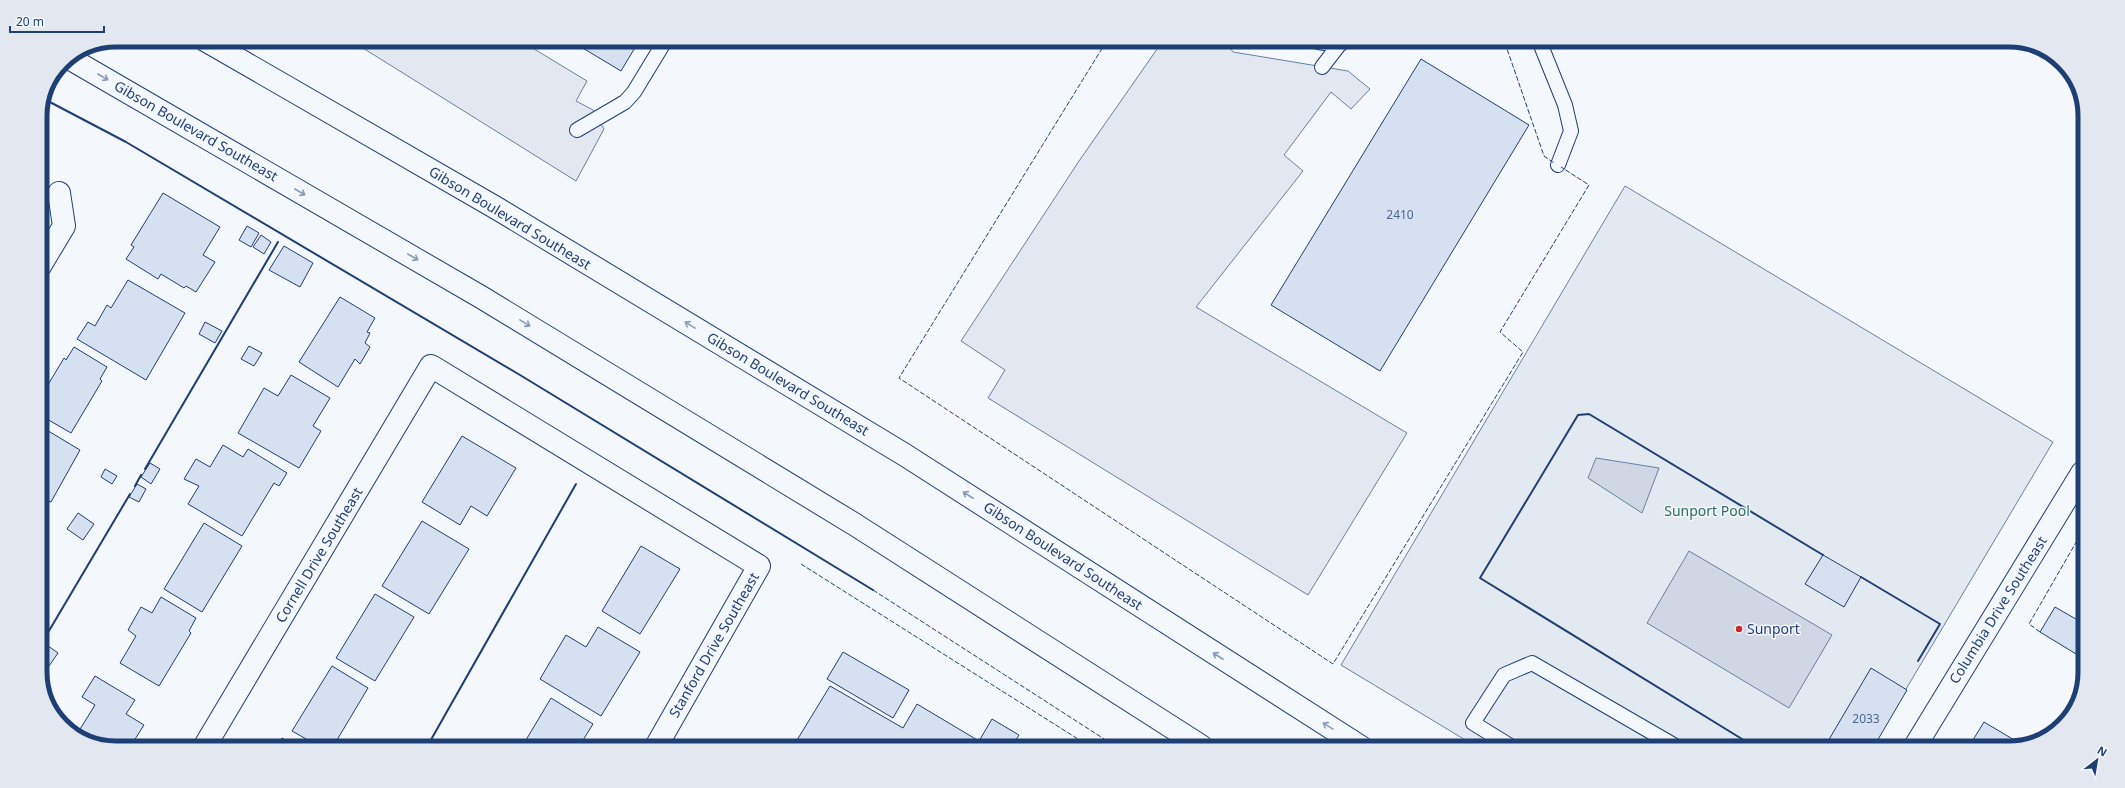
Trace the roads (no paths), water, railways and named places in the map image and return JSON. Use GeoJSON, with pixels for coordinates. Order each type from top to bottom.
{"type":"FeatureCollection","features":[{"type":"Feature","properties":{"kind":"main road","name":"Gibson Boulevard Southeast"},"geometry":{"type":"LineString","coordinates":[[216,47],[498,209],[898,451],[1352,741]]}},
{"type":"Feature","properties":{"kind":"main road","name":"Gibson Boulevard Southeast"},"geometry":{"type":"LineString","coordinates":[[75,61],[495,305],[854,524],[1193,741]]}},
{"type":"Feature","properties":{"kind":"main road"},"geometry":{"type":"LineString","coordinates":[[47,254],[64,226],[60,193]]}},
{"type":"Feature","properties":{"kind":"main road","name":"Stanford Drive Southeast"},"geometry":{"type":"LineString","coordinates":[[431,366],[759,566],[659,741]]}},
{"type":"Feature","properties":{"kind":"main road","name":"Cornell Drive Southeast"},"geometry":{"type":"LineString","coordinates":[[208,741],[431,366]]}},
{"type":"Feature","properties":{"kind":"main road","name":"Columbia Drive Southeast"},"geometry":{"type":"LineString","coordinates":[[1918,741],[2078,480]]}},
{"type":"Feature","properties":{"kind":"lane"},"geometry":{"type":"LineString","coordinates":[[577,130],[625,102],[634,92],[661,47]]}},
{"type":"Feature","properties":{"kind":"lane"},"geometry":{"type":"LineString","coordinates":[[1322,67],[1339,47]]}},
{"type":"Feature","properties":{"kind":"lane"},"geometry":{"type":"LineString","coordinates":[[1542,47],[1565,105],[1571,131],[1558,166]]}},
{"type":"Feature","properties":{"kind":"lane"},"geometry":{"type":"LineString","coordinates":[[1502,741],[1473,723],[1504,675],[1532,663],[1667,741]]}},
{"type":"Feature","properties":{"kind":"place","name":"Sunport"},"geometry":{"type":"Point","coordinates":[1739,629]}},
{"type":"Feature","properties":{"kind":"park label","name":"Sunport Pool"},"geometry":{"type":"Point","coordinates":[1707,511]}}]}
